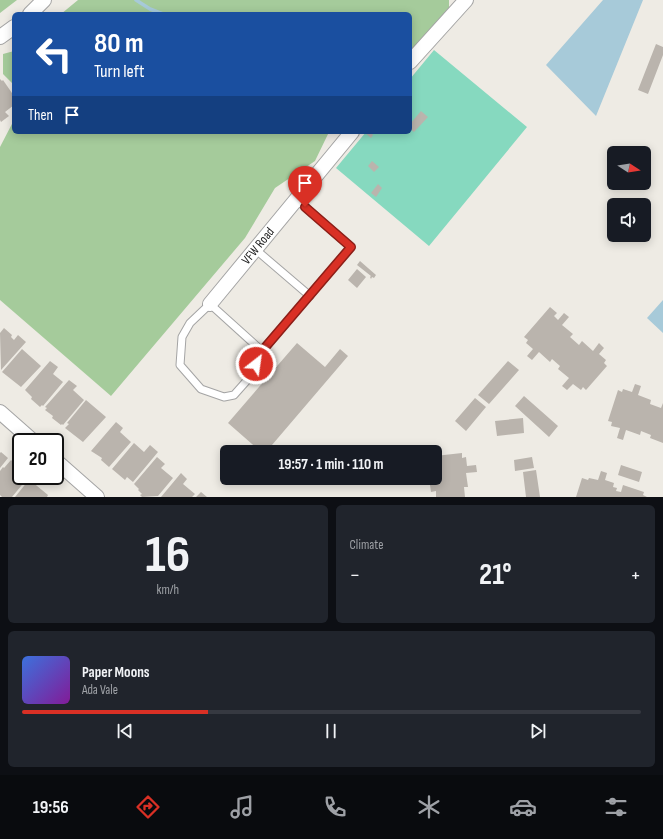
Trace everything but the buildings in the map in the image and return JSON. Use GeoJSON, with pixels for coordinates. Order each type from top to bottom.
{"type":"FeatureCollection","features":[{"type":"Feature","properties":{"kind":"street"},"geometry":{"type":"LineString","coordinates":[[32,12],[44,0]]}},
{"type":"Feature","properties":{"kind":"street"},"geometry":{"type":"LineString","coordinates":[[412,60],[466,0]]}},
{"type":"Feature","properties":{"kind":"street"},"geometry":{"type":"LineString","coordinates":[[0,37],[12,28]]}},
{"type":"Feature","properties":{"kind":"street","name":"VFW Road"},"geometry":{"type":"LineString","coordinates":[[210,304],[350,134]]}},
{"type":"Feature","properties":{"kind":"street"},"geometry":{"type":"LineString","coordinates":[[0,412],[24,433]]}},
{"type":"Feature","properties":{"kind":"street"},"geometry":{"type":"LineString","coordinates":[[64,468],[97,497]]}},
{"type":"Feature","properties":{"kind":"lane"},"geometry":{"type":"LineString","coordinates":[[262,351],[210,304],[190,323],[182,337],[180,347],[180,364],[201,389],[224,397],[234,395],[250,377],[262,351],[351,247],[296,199]]}},
{"type":"Feature","properties":{"kind":"lane"},"geometry":{"type":"LineString","coordinates":[[255,249],[310,296]]}},
{"type":"Feature","properties":{"kind":"green space"},"geometry":{"type":"Polygon","coordinates":[[[0,0],[17,0],[0,13],[0,0]]]}},
{"type":"Feature","properties":{"kind":"green space"},"geometry":{"type":"Polygon","coordinates":[[[78,0],[449,0],[449,9],[412,51],[412,12],[63,12],[78,0]]]}},
{"type":"Feature","properties":{"kind":"green space"},"geometry":{"type":"Polygon","coordinates":[[[434,50],[527,127],[429,246],[336,168],[364,134],[412,134],[412,77],[434,50]]]}},
{"type":"Feature","properties":{"kind":"green space"},"geometry":{"type":"Polygon","coordinates":[[[12,52],[12,83],[3,74],[3,54],[12,52]]]}},
{"type":"Feature","properties":{"kind":"green space"},"geometry":{"type":"Polygon","coordinates":[[[12,124],[12,134],[328,134],[315,161],[275,188],[245,238],[111,396],[0,300],[0,147],[12,124]]]}},
{"type":"Feature","properties":{"kind":"water"},"geometry":{"type":"Polygon","coordinates":[[[603,0],[643,0],[596,116],[546,65],[603,0]]]}},
{"type":"Feature","properties":{"kind":"water"},"geometry":{"type":"Polygon","coordinates":[[[663,300],[663,333],[647,318],[663,300]]]}},
{"type":"Feature","properties":{"kind":"waterway"},"geometry":{"type":"LineString","coordinates":[[136,0],[158,12]]}},
{"type":"Feature","properties":{"kind":"route"},"geometry":{"type":"LineString","coordinates":[[256,364],[262,351],[351,247],[305,207]]}}]}
